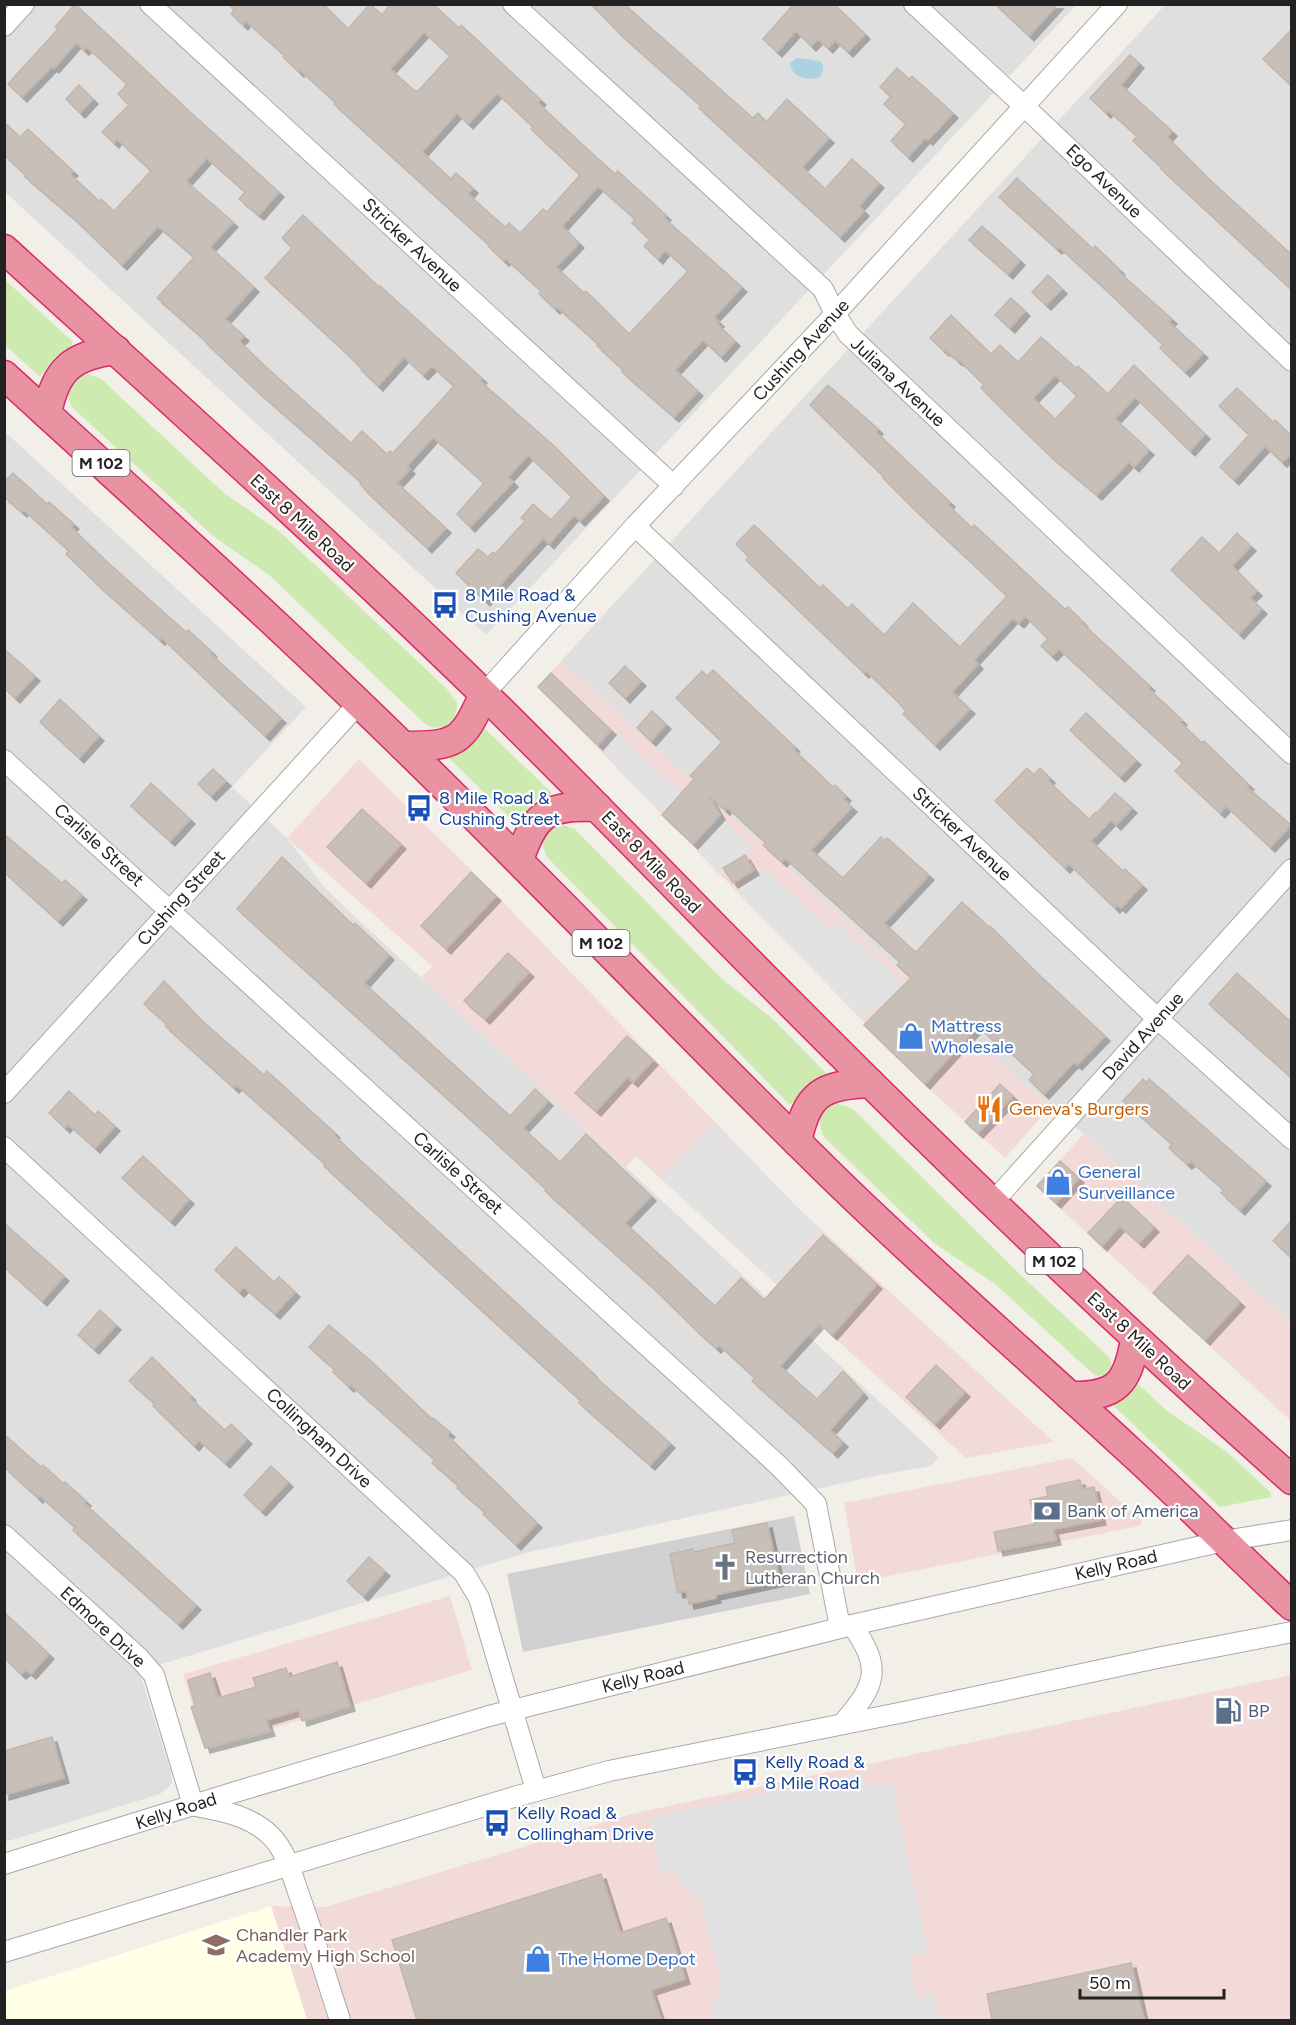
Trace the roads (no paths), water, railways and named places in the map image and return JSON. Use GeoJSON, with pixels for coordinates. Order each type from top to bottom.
{"type":"FeatureCollection","features":[{"type":"Feature","properties":{"kind":"highway","name":"East 8 Mile Road"},"geometry":{"type":"LineString","coordinates":[[4,249],[294,515],[484,694],[870,1083],[1135,1338],[1292,1480]]}},
{"type":"Feature","properties":{"kind":"highway"},"geometry":{"type":"LineString","coordinates":[[46,414],[54,386],[66,369],[85,356],[116,351]]}},
{"type":"Feature","properties":{"kind":"highway","name":"M 102"},"geometry":{"type":"LineString","coordinates":[[4,375],[205,559],[403,746],[519,860],[797,1142],[923,1263],[1070,1396],[1292,1606]]}},
{"type":"Feature","properties":{"kind":"highway"},"geometry":{"type":"LineString","coordinates":[[403,746],[436,746],[457,738],[470,724],[484,694]]}},
{"type":"Feature","properties":{"kind":"highway"},"geometry":{"type":"LineString","coordinates":[[519,860],[530,832],[540,818],[559,809],[573,806],[597,807]]}},
{"type":"Feature","properties":{"kind":"highway"},"geometry":{"type":"LineString","coordinates":[[797,1142],[805,1113],[816,1097],[825,1090],[837,1086],[870,1083]]}},
{"type":"Feature","properties":{"kind":"highway"},"geometry":{"type":"LineString","coordinates":[[1070,1396],[1092,1396],[1116,1386],[1129,1369],[1135,1338]]}},
{"type":"Feature","properties":{"kind":"street"},"geometry":{"type":"LineString","coordinates":[[4,26],[24,4]]}},
{"type":"Feature","properties":{"kind":"street","name":"Stricker Avenue"},"geometry":{"type":"LineString","coordinates":[[150,4],[674,486]]}},
{"type":"Feature","properties":{"kind":"street","name":"Juliana Avenue"},"geometry":{"type":"LineString","coordinates":[[513,4],[823,289],[848,334],[1292,754]]}},
{"type":"Feature","properties":{"kind":"street","name":"Ego Avenue"},"geometry":{"type":"LineString","coordinates":[[914,4],[1292,361]]}},
{"type":"Feature","properties":{"kind":"street","name":"Cushing Avenue"},"geometry":{"type":"LineString","coordinates":[[484,694],[635,526],[835,314],[1117,4]]}},
{"type":"Feature","properties":{"kind":"street","name":"Stricker Avenue"},"geometry":{"type":"LineString","coordinates":[[635,526],[1158,1018],[1292,1138]]}},
{"type":"Feature","properties":{"kind":"street","name":"Cushing Street"},"geometry":{"type":"LineString","coordinates":[[4,1093],[359,704]]}},
{"type":"Feature","properties":{"kind":"street","name":"Carlisle Street"},"geometry":{"type":"LineString","coordinates":[[4,760],[761,1450],[816,1504],[846,1626]]}},
{"type":"Feature","properties":{"kind":"street","name":"David Avenue"},"geometry":{"type":"LineString","coordinates":[[993,1202],[1292,869]]}},
{"type":"Feature","properties":{"kind":"street","name":"Collingham Drive"},"geometry":{"type":"LineString","coordinates":[[4,1147],[464,1574],[479,1598],[536,1790]]}},
{"type":"Feature","properties":{"kind":"street","name":"Kelly Road"},"geometry":{"type":"LineString","coordinates":[[4,1864],[408,1739],[513,1710],[846,1626],[1224,1541],[1292,1530]]}},
{"type":"Feature","properties":{"kind":"street","name":"Edmore Drive"},"geometry":{"type":"LineString","coordinates":[[4,1535],[139,1658],[154,1675],[193,1805]]}},
{"type":"Feature","properties":{"kind":"street"},"geometry":{"type":"LineString","coordinates":[[843,1723],[860,1703],[872,1677],[870,1654],[846,1626]]}},
{"type":"Feature","properties":{"kind":"street"},"geometry":{"type":"LineString","coordinates":[[4,1952],[536,1790],[639,1764],[1292,1632]]}},
{"type":"Feature","properties":{"kind":"street"},"geometry":{"type":"LineString","coordinates":[[193,1805],[251,1821],[267,1832],[279,1845],[289,1865],[309,1922],[340,2020]]}},
{"type":"Feature","properties":{"kind":"water"},"geometry":{"type":"Polygon","coordinates":[[[797,58],[820,61],[823,69],[819,78],[809,79],[797,75],[790,63],[797,58]]]}},
{"type":"Feature","properties":{"kind":"place","name":"8 Mile Road & Cushing Avenue"},"geometry":{"type":"Point","coordinates":[445,605]}},
{"type":"Feature","properties":{"kind":"place","name":"8 Mile Road & Cushing Street"},"geometry":{"type":"Point","coordinates":[419,808]}},
{"type":"Feature","properties":{"kind":"place","name":"Mattress Wholesale"},"geometry":{"type":"Point","coordinates":[911,1036]}},
{"type":"Feature","properties":{"kind":"place","name":"Geneva's Burgers"},"geometry":{"type":"Point","coordinates":[989,1109]}},
{"type":"Feature","properties":{"kind":"place","name":"General Surveillance"},"geometry":{"type":"Point","coordinates":[1058,1182]}},
{"type":"Feature","properties":{"kind":"place","name":"Bank of America"},"geometry":{"type":"Point","coordinates":[1047,1511]}},
{"type":"Feature","properties":{"kind":"place","name":"Resurrection Lutheran Church"},"geometry":{"type":"Point","coordinates":[725,1567]}},
{"type":"Feature","properties":{"kind":"place","name":"BP"},"geometry":{"type":"Point","coordinates":[1228,1711]}},
{"type":"Feature","properties":{"kind":"place","name":"Kelly Road & 8 Mile Road"},"geometry":{"type":"Point","coordinates":[745,1772]}},
{"type":"Feature","properties":{"kind":"place","name":"Kelly Road & Collingham Drive"},"geometry":{"type":"Point","coordinates":[497,1823]}},
{"type":"Feature","properties":{"kind":"place","name":"Chandler Park Academy High School"},"geometry":{"type":"Point","coordinates":[216,1945]}},
{"type":"Feature","properties":{"kind":"place","name":"The Home Depot"},"geometry":{"type":"Point","coordinates":[538,1959]}}]}
